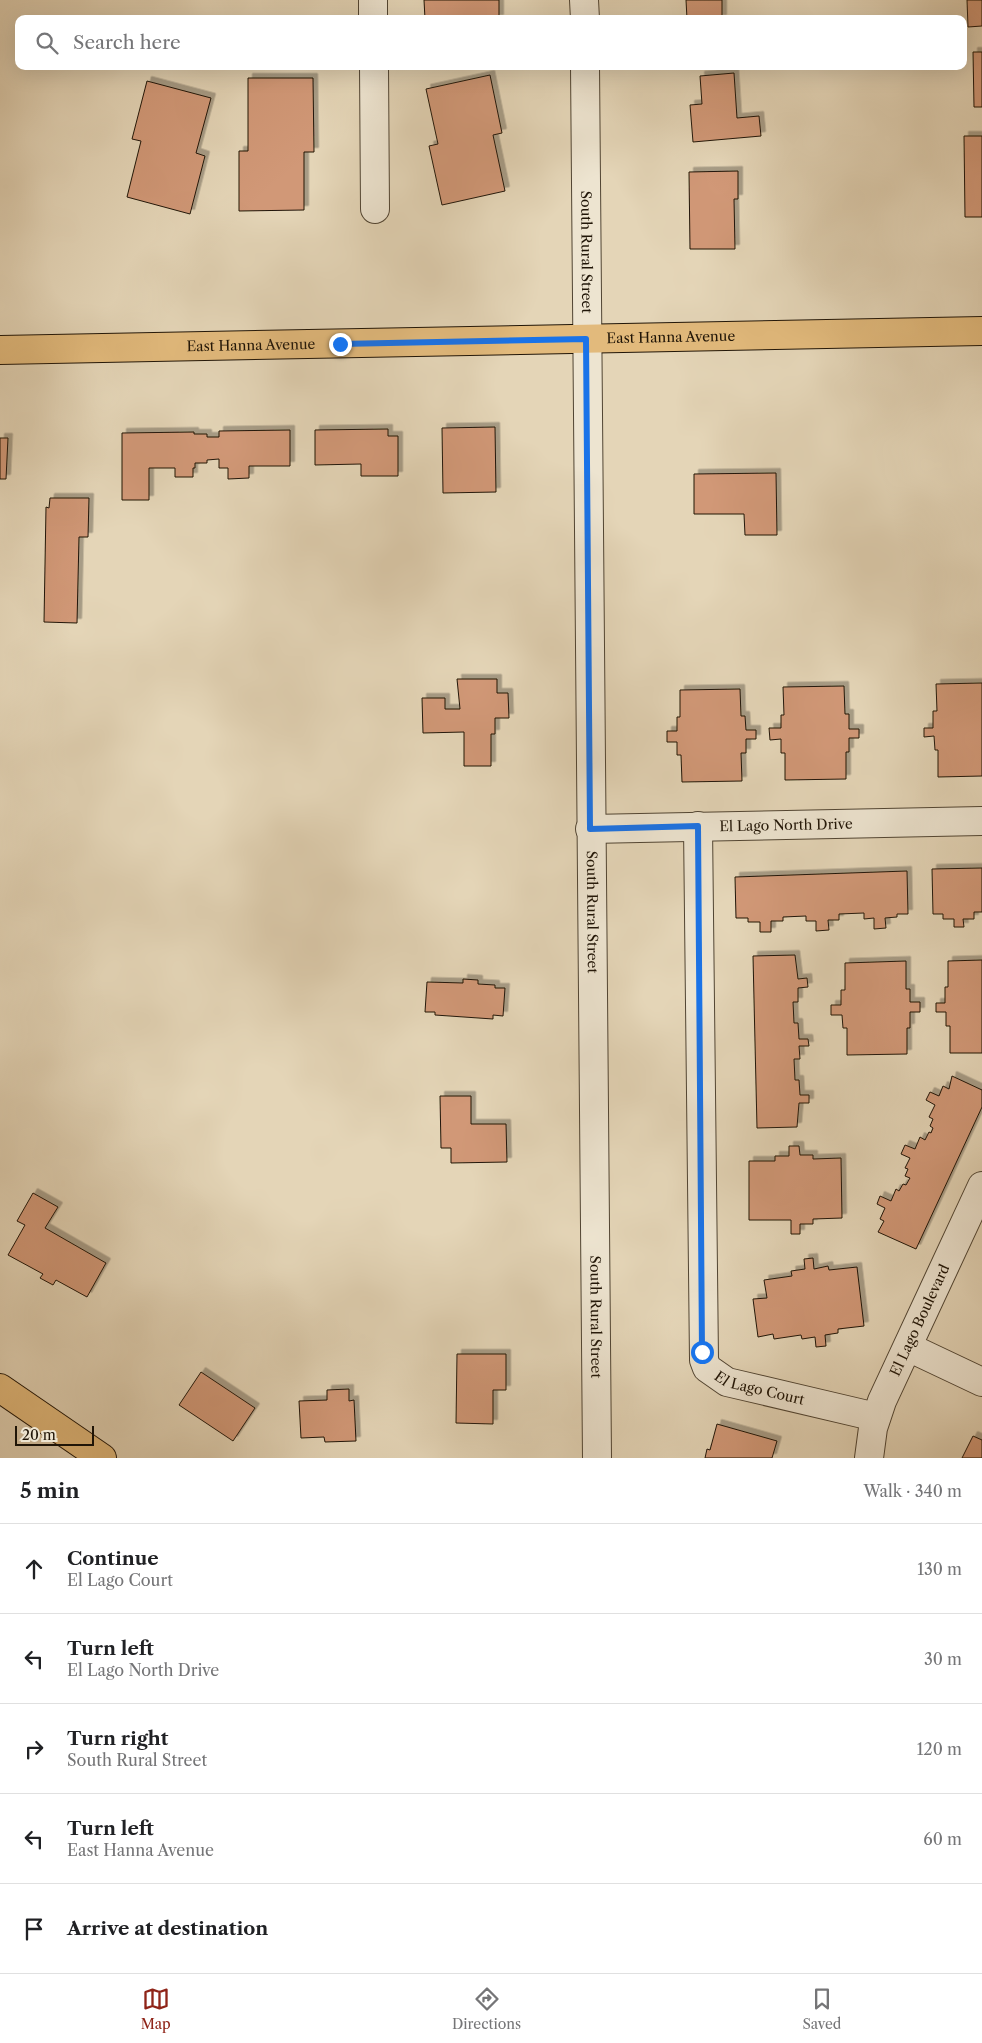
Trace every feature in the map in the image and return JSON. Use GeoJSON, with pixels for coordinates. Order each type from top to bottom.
{"type":"FeatureCollection","features":[{"type":"Feature","properties":{"kind":"main road","name":"East Hanna Avenue"},"geometry":{"type":"LineString","coordinates":[[0,350],[982,331]]}},
{"type":"Feature","properties":{"kind":"main road"},"geometry":{"type":"LineString","coordinates":[[0,1388],[102,1458]]}},
{"type":"Feature","properties":{"kind":"street"},"geometry":{"type":"LineString","coordinates":[[373,0],[373,15]]}},
{"type":"Feature","properties":{"kind":"street"},"geometry":{"type":"LineString","coordinates":[[584,0],[584,15]]}},
{"type":"Feature","properties":{"kind":"street"},"geometry":{"type":"LineString","coordinates":[[374,70],[376,209]]}},
{"type":"Feature","properties":{"kind":"street","name":"South Rural Street"},"geometry":{"type":"LineString","coordinates":[[585,70],[590,829],[597,1458]]}},
{"type":"Feature","properties":{"kind":"street","name":"El Lago North Drive"},"geometry":{"type":"LineString","coordinates":[[590,829],[982,821]]}},
{"type":"Feature","properties":{"kind":"street","name":"El Lago Court"},"geometry":{"type":"LineString","coordinates":[[698,826],[704,1360],[707,1368],[727,1382],[876,1417]]}},
{"type":"Feature","properties":{"kind":"street","name":"El Lago Boulevard"},"geometry":{"type":"LineString","coordinates":[[869,1458],[876,1417],[982,1186]]}},
{"type":"Feature","properties":{"kind":"street"},"geometry":{"type":"LineString","coordinates":[[908,1346],[982,1382]]}},
{"type":"Feature","properties":{"kind":"building"},"geometry":{"type":"Polygon","coordinates":[[[424,0],[499,0],[499,15],[425,15],[424,0]]]}},
{"type":"Feature","properties":{"kind":"building"},"geometry":{"type":"Polygon","coordinates":[[[686,0],[722,0],[722,15],[687,15],[686,0]]]}},
{"type":"Feature","properties":{"kind":"building"},"geometry":{"type":"Polygon","coordinates":[[[967,0],[982,0],[982,26],[968,27],[967,0]]]}},
{"type":"Feature","properties":{"kind":"building"},"geometry":{"type":"Polygon","coordinates":[[[973,52],[982,52],[982,107],[974,107],[973,52]]]}},
{"type":"Feature","properties":{"kind":"building"},"geometry":{"type":"Polygon","coordinates":[[[734,73],[737,118],[759,116],[761,136],[693,142],[690,105],[702,104],[700,76],[734,73]]]}},
{"type":"Feature","properties":{"kind":"building"},"geometry":{"type":"Polygon","coordinates":[[[490,75],[502,133],[493,135],[505,191],[442,205],[429,146],[438,144],[426,89],[490,75]]]}},
{"type":"Feature","properties":{"kind":"building"},"geometry":{"type":"Polygon","coordinates":[[[248,78],[313,78],[314,152],[304,152],[304,210],[239,211],[239,151],[248,151],[248,78]]]}},
{"type":"Feature","properties":{"kind":"building"},"geometry":{"type":"Polygon","coordinates":[[[147,81],[211,98],[196,153],[205,156],[190,214],[127,197],[141,141],[132,139],[147,81]]]}},
{"type":"Feature","properties":{"kind":"building"},"geometry":{"type":"Polygon","coordinates":[[[964,136],[982,136],[982,217],[965,217],[964,136]]]}},
{"type":"Feature","properties":{"kind":"building"},"geometry":{"type":"Polygon","coordinates":[[[738,171],[738,199],[734,199],[735,249],[690,249],[689,172],[738,171]]]}},
{"type":"Feature","properties":{"kind":"building"},"geometry":{"type":"Polygon","coordinates":[[[495,427],[496,492],[443,493],[442,428],[495,427]]]}},
{"type":"Feature","properties":{"kind":"building"},"geometry":{"type":"Polygon","coordinates":[[[388,429],[388,436],[398,436],[398,476],[361,476],[361,464],[315,465],[315,430],[388,429]]]}},
{"type":"Feature","properties":{"kind":"building"},"geometry":{"type":"Polygon","coordinates":[[[290,430],[290,466],[249,466],[249,478],[228,479],[228,468],[219,468],[219,459],[207,460],[207,463],[195,463],[193,477],[175,477],[175,468],[149,468],[149,500],[122,500],[122,433],[194,432],[194,434],[207,434],[207,437],[219,437],[219,431],[290,430]]]}},
{"type":"Feature","properties":{"kind":"building"},"geometry":{"type":"Polygon","coordinates":[[[0,438],[8,438],[6,479],[0,479],[0,438]]]}},
{"type":"Feature","properties":{"kind":"building"},"geometry":{"type":"Polygon","coordinates":[[[776,473],[777,535],[745,535],[744,514],[694,514],[694,474],[776,473]]]}},
{"type":"Feature","properties":{"kind":"building"},"geometry":{"type":"Polygon","coordinates":[[[50,498],[89,498],[88,537],[79,537],[77,623],[44,622],[46,507],[49,508],[50,498]]]}},
{"type":"Feature","properties":{"kind":"building"},"geometry":{"type":"Polygon","coordinates":[[[457,679],[497,679],[497,693],[508,693],[509,718],[495,718],[495,734],[491,734],[491,766],[464,766],[464,732],[423,733],[422,698],[445,698],[445,709],[460,709],[457,679]]]}},
{"type":"Feature","properties":{"kind":"building"},"geometry":{"type":"Polygon","coordinates":[[[982,683],[982,776],[938,777],[938,750],[935,750],[934,736],[924,737],[924,728],[933,728],[933,711],[937,711],[936,684],[982,683]]]}},
{"type":"Feature","properties":{"kind":"building"},"geometry":{"type":"Polygon","coordinates":[[[844,686],[845,714],[849,714],[849,729],[859,729],[859,738],[849,738],[849,752],[846,752],[846,779],[785,780],[785,753],[781,753],[781,739],[770,740],[769,728],[781,728],[781,715],[784,715],[783,687],[844,686]]]}},
{"type":"Feature","properties":{"kind":"building"},"geometry":{"type":"Polygon","coordinates":[[[740,689],[741,716],[745,716],[746,730],[756,730],[756,739],[746,739],[746,753],[741,753],[742,781],[682,782],[681,755],[677,755],[677,742],[667,742],[667,731],[677,731],[677,717],[680,717],[680,690],[740,689]]]}},
{"type":"Feature","properties":{"kind":"building"},"geometry":{"type":"Polygon","coordinates":[[[982,868],[982,912],[974,912],[974,919],[963,919],[964,927],[954,927],[954,919],[943,919],[943,914],[933,914],[932,869],[982,868]]]}},
{"type":"Feature","properties":{"kind":"building"},"geometry":{"type":"Polygon","coordinates":[[[907,871],[908,914],[897,914],[897,917],[885,918],[886,928],[874,929],[874,918],[864,919],[864,913],[839,914],[839,920],[828,920],[829,930],[816,931],[816,921],[806,921],[806,916],[783,917],[783,921],[771,921],[771,932],[760,932],[760,922],[748,922],[748,918],[736,918],[735,877],[907,871]]]}},
{"type":"Feature","properties":{"kind":"building"},"geometry":{"type":"Polygon","coordinates":[[[795,955],[798,979],[807,978],[808,987],[798,988],[798,1002],[793,1002],[794,1023],[798,1023],[799,1039],[808,1039],[809,1046],[799,1046],[800,1059],[794,1059],[795,1080],[799,1080],[800,1095],[809,1095],[809,1103],[799,1103],[797,1127],[757,1128],[753,956],[795,955]]]}},
{"type":"Feature","properties":{"kind":"building"},"geometry":{"type":"Polygon","coordinates":[[[982,960],[982,1053],[950,1053],[950,1026],[946,1026],[946,1012],[936,1012],[936,1003],[945,1003],[945,987],[948,987],[948,961],[982,960]]]}},
{"type":"Feature","properties":{"kind":"building"},"geometry":{"type":"Polygon","coordinates":[[[906,961],[906,989],[910,989],[910,1002],[920,1002],[920,1012],[910,1012],[910,1028],[907,1028],[907,1054],[847,1055],[847,1028],[843,1028],[842,1015],[831,1015],[831,1005],[841,1005],[841,990],[845,990],[845,963],[906,961]]]}},
{"type":"Feature","properties":{"kind":"building"},"geometry":{"type":"Polygon","coordinates":[[[463,979],[478,980],[478,984],[495,985],[495,988],[505,988],[503,1016],[493,1015],[493,1019],[435,1015],[435,1012],[425,1012],[427,982],[463,983],[463,979]]]}},
{"type":"Feature","properties":{"kind":"building"},"geometry":{"type":"Polygon","coordinates":[[[952,1076],[982,1090],[982,1107],[916,1249],[878,1232],[884,1221],[880,1219],[885,1208],[877,1204],[880,1196],[891,1201],[896,1189],[899,1191],[903,1184],[906,1185],[910,1178],[905,1176],[908,1169],[905,1168],[910,1158],[901,1154],[905,1145],[915,1149],[920,1137],[925,1140],[929,1132],[931,1133],[933,1128],[930,1126],[933,1119],[929,1117],[935,1105],[926,1100],[930,1092],[939,1096],[943,1086],[949,1089],[952,1076]]]}},
{"type":"Feature","properties":{"kind":"building"},"geometry":{"type":"Polygon","coordinates":[[[440,1096],[471,1096],[471,1124],[506,1124],[507,1162],[451,1163],[451,1148],[441,1148],[440,1096]]]}},
{"type":"Feature","properties":{"kind":"building"},"geometry":{"type":"Polygon","coordinates":[[[789,1146],[799,1146],[800,1155],[813,1155],[813,1159],[841,1158],[842,1218],[813,1219],[813,1224],[800,1224],[800,1234],[791,1234],[791,1220],[749,1220],[749,1161],[775,1161],[775,1156],[789,1156],[789,1146]]]}},
{"type":"Feature","properties":{"kind":"building"},"geometry":{"type":"Polygon","coordinates":[[[33,1193],[58,1207],[45,1228],[106,1263],[87,1297],[56,1280],[53,1285],[40,1278],[43,1274],[8,1255],[25,1225],[17,1221],[33,1193]]]}},
{"type":"Feature","properties":{"kind":"building"},"geometry":{"type":"Polygon","coordinates":[[[813,1258],[814,1269],[828,1266],[829,1270],[857,1267],[864,1326],[838,1329],[838,1333],[825,1335],[826,1346],[816,1347],[815,1337],[802,1339],[801,1335],[774,1339],[773,1334],[758,1337],[753,1299],[767,1298],[764,1280],[792,1276],[791,1271],[805,1269],[804,1259],[813,1258]]]}},
{"type":"Feature","properties":{"kind":"building"},"geometry":{"type":"Polygon","coordinates":[[[457,1354],[506,1354],[506,1390],[493,1390],[493,1424],[456,1423],[457,1354]]]}},
{"type":"Feature","properties":{"kind":"building"},"geometry":{"type":"Polygon","coordinates":[[[201,1372],[255,1408],[233,1441],[179,1405],[201,1372]]]}},
{"type":"Feature","properties":{"kind":"building"},"geometry":{"type":"Polygon","coordinates":[[[349,1389],[349,1401],[354,1400],[356,1441],[325,1442],[324,1437],[301,1438],[299,1401],[327,1400],[327,1390],[349,1389]]]}},
{"type":"Feature","properties":{"kind":"building"},"geometry":{"type":"Polygon","coordinates":[[[717,1424],[777,1441],[772,1458],[705,1458],[707,1449],[710,1450],[717,1424]]]}},
{"type":"Feature","properties":{"kind":"building"},"geometry":{"type":"Polygon","coordinates":[[[973,1436],[982,1440],[982,1458],[962,1458],[973,1436]]]}},
{"type":"Feature","properties":{"kind":"route"},"geometry":{"type":"LineString","coordinates":[[340,344],[586,339],[590,829],[698,826],[702,1352]]}}]}
